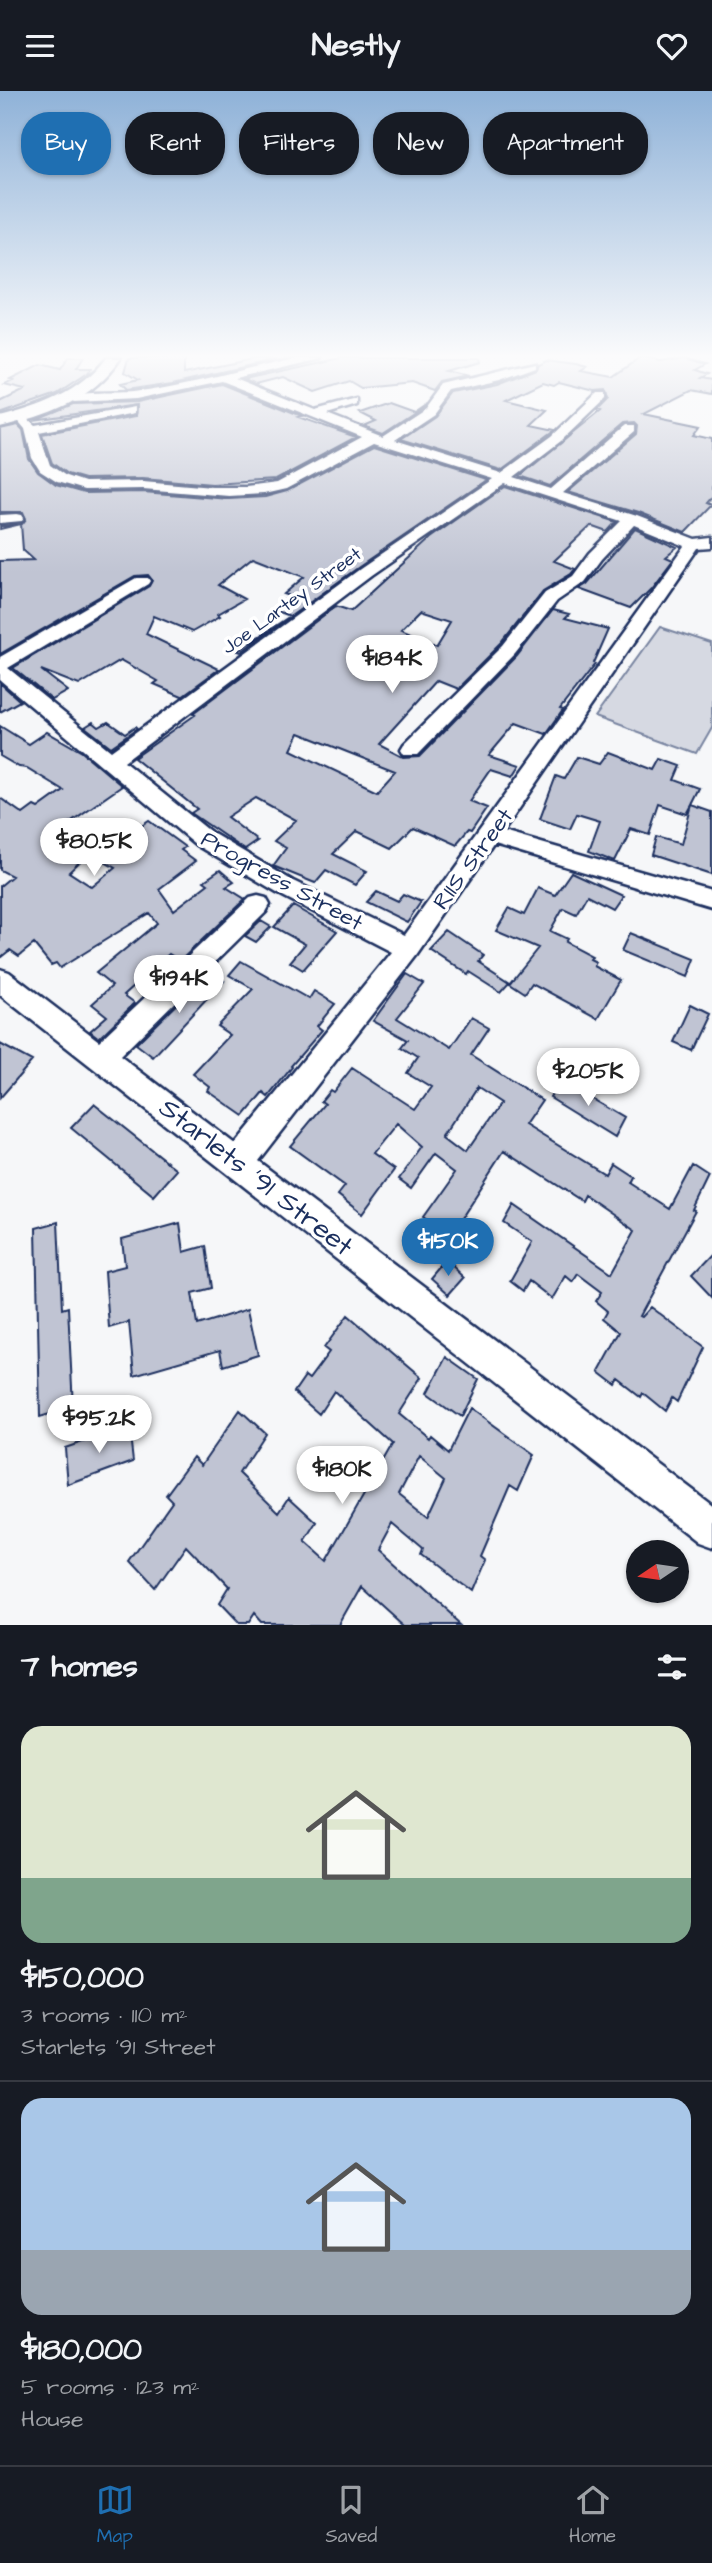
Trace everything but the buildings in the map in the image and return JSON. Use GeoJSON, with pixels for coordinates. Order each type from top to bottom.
{"type":"FeatureCollection","features":[{"type":"Feature","properties":{"kind":"street"},"geometry":{"type":"LineString","coordinates":[[28,430],[38,457],[48,471],[67,482],[94,488],[141,485],[194,492],[266,490],[396,430]]}},
{"type":"Feature","properties":{"kind":"street"},"geometry":{"type":"LineString","coordinates":[[355,430],[703,543]]}},
{"type":"Feature","properties":{"kind":"street","name":"Joe Lartey Street"},"geometry":{"type":"LineString","coordinates":[[109,763],[402,546],[503,478],[566,430]]}},
{"type":"Feature","properties":{"kind":"street"},"geometry":{"type":"LineString","coordinates":[[553,495],[628,430]]}},
{"type":"Feature","properties":{"kind":"street"},"geometry":{"type":"LineString","coordinates":[[0,519],[17,518]]}},
{"type":"Feature","properties":{"kind":"street"},"geometry":{"type":"LineString","coordinates":[[411,749],[509,650],[545,603],[579,579],[596,556],[632,519]]}},
{"type":"Feature","properties":{"kind":"street","name":"RIIS Street"},"geometry":{"type":"LineString","coordinates":[[237,1164],[408,949],[703,543]]}},
{"type":"Feature","properties":{"kind":"street"},"geometry":{"type":"LineString","coordinates":[[0,665],[142,581]]}},
{"type":"Feature","properties":{"kind":"street","name":"Progress Street"},"geometry":{"type":"LineString","coordinates":[[0,671],[204,839],[285,887],[408,949]]}},
{"type":"Feature","properties":{"kind":"street"},"geometry":{"type":"LineString","coordinates":[[490,836],[712,901]]}},
{"type":"Feature","properties":{"kind":"street"},"geometry":{"type":"LineString","coordinates":[[101,1056],[258,905]]}},
{"type":"Feature","properties":{"kind":"street","name":"Starlets '91 Street"},"geometry":{"type":"LineString","coordinates":[[0,980],[712,1529]]}},
{"type":"Feature","properties":{"kind":"shaded area"},"geometry":{"type":"Polygon","coordinates":[[[660,627],[712,644],[712,728],[697,754],[595,717],[660,627]]]}}]}
